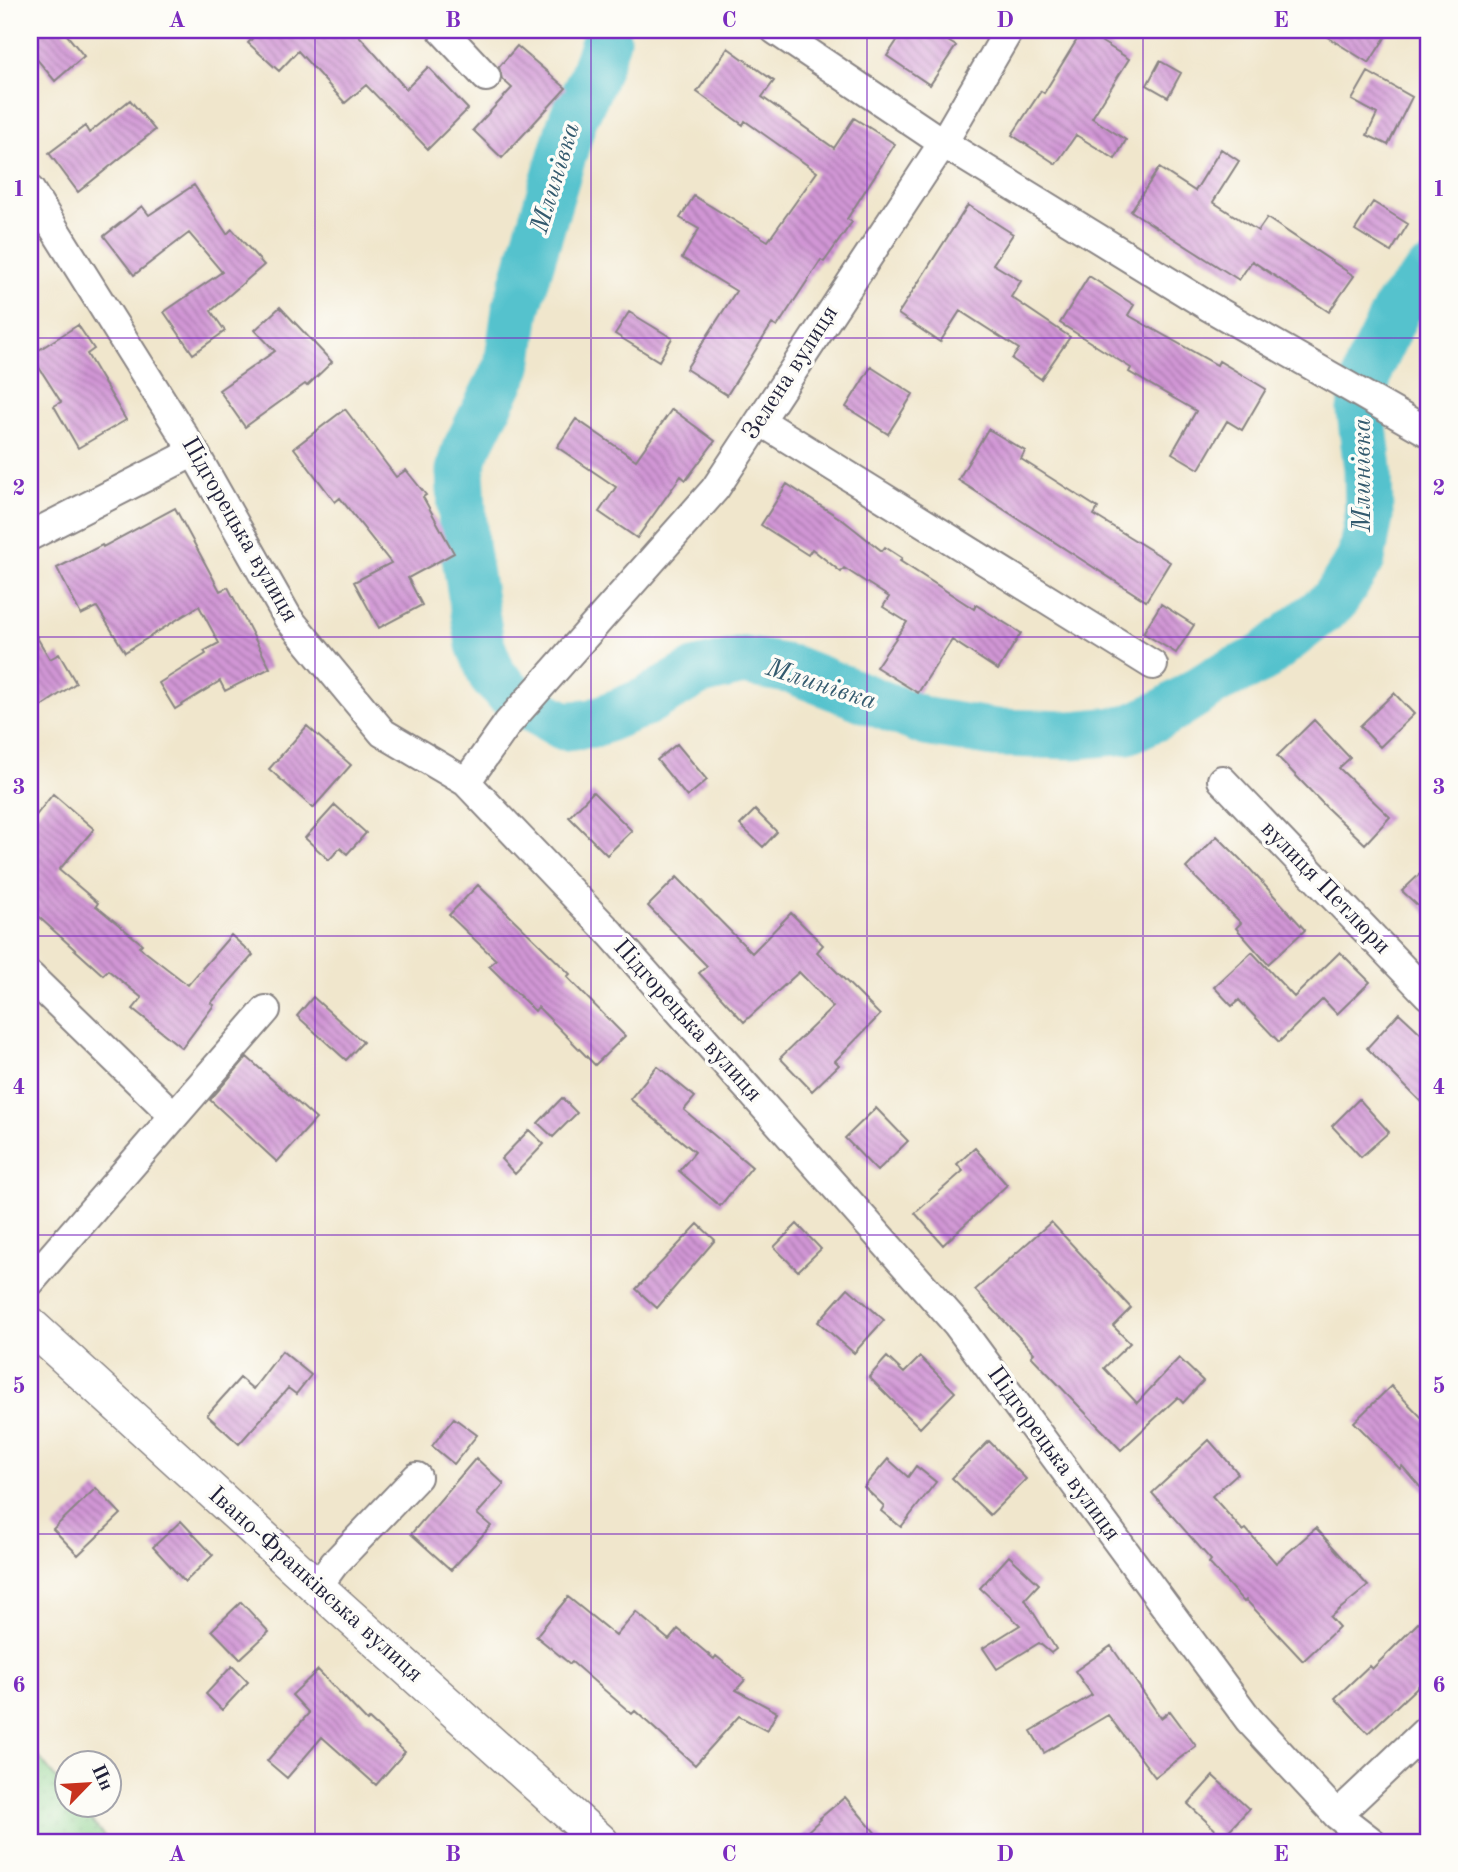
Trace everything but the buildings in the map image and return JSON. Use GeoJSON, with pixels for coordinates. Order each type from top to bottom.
{"type":"FeatureCollection","features":[{"type":"Feature","properties":{"kind":"main road","name":"Івано-Франківська вулиця"},"geometry":{"type":"LineString","coordinates":[[30,1325],[601,1842]]}},
{"type":"Feature","properties":{"kind":"street"},"geometry":{"type":"LineString","coordinates":[[442,30],[486,77]]}},
{"type":"Feature","properties":{"kind":"street"},"geometry":{"type":"LineString","coordinates":[[775,30],[943,143],[1209,306],[1417,424]]}},
{"type":"Feature","properties":{"kind":"street","name":"Зелена вулиця"},"geometry":{"type":"LineString","coordinates":[[466,782],[508,723],[715,489],[943,143],[1009,30]]}},
{"type":"Feature","properties":{"kind":"street","name":"Підгорецька вулиця"},"geometry":{"type":"LineString","coordinates":[[30,190],[194,452],[288,618],[383,733],[466,782],[611,934],[957,1324],[1249,1720],[1337,1815],[1372,1842]]}},
{"type":"Feature","properties":{"kind":"street"},"geometry":{"type":"LineString","coordinates":[[760,421],[1153,665]]}},
{"type":"Feature","properties":{"kind":"street"},"geometry":{"type":"LineString","coordinates":[[30,536],[194,452]]}},
{"type":"Feature","properties":{"kind":"street","name":"вулиця Петлюри"},"geometry":{"type":"LineString","coordinates":[[1222,780],[1428,995]]}},
{"type":"Feature","properties":{"kind":"street"},"geometry":{"type":"LineString","coordinates":[[30,976],[173,1115]]}},
{"type":"Feature","properties":{"kind":"street"},"geometry":{"type":"LineString","coordinates":[[30,1282],[267,1010]]}},
{"type":"Feature","properties":{"kind":"street"},"geometry":{"type":"LineString","coordinates":[[317,1587],[334,1564],[417,1477]]}},
{"type":"Feature","properties":{"kind":"street"},"geometry":{"type":"LineString","coordinates":[[1337,1815],[1428,1729]]}},
{"type":"Feature","properties":{"kind":"green space"},"geometry":{"type":"Polygon","coordinates":[[[30,1746],[52,1774],[52,1820],[91,1820],[109,1842],[30,1842],[30,1746]]]}},
{"type":"Feature","properties":{"kind":"waterway","name":"Млинівка"},"geometry":{"type":"LineString","coordinates":[[605,30],[606,40],[592,79],[573,119],[516,310],[508,366],[465,452],[460,471],[464,545],[480,644],[493,677],[515,698],[564,726],[594,723],[645,702],[697,672],[743,661],[794,670],[926,722],[995,733],[1073,735],[1127,730],[1164,713],[1218,679],[1260,660],[1334,601],[1361,559],[1369,517],[1368,469],[1361,411],[1369,367],[1398,307],[1428,274]]}}]}
